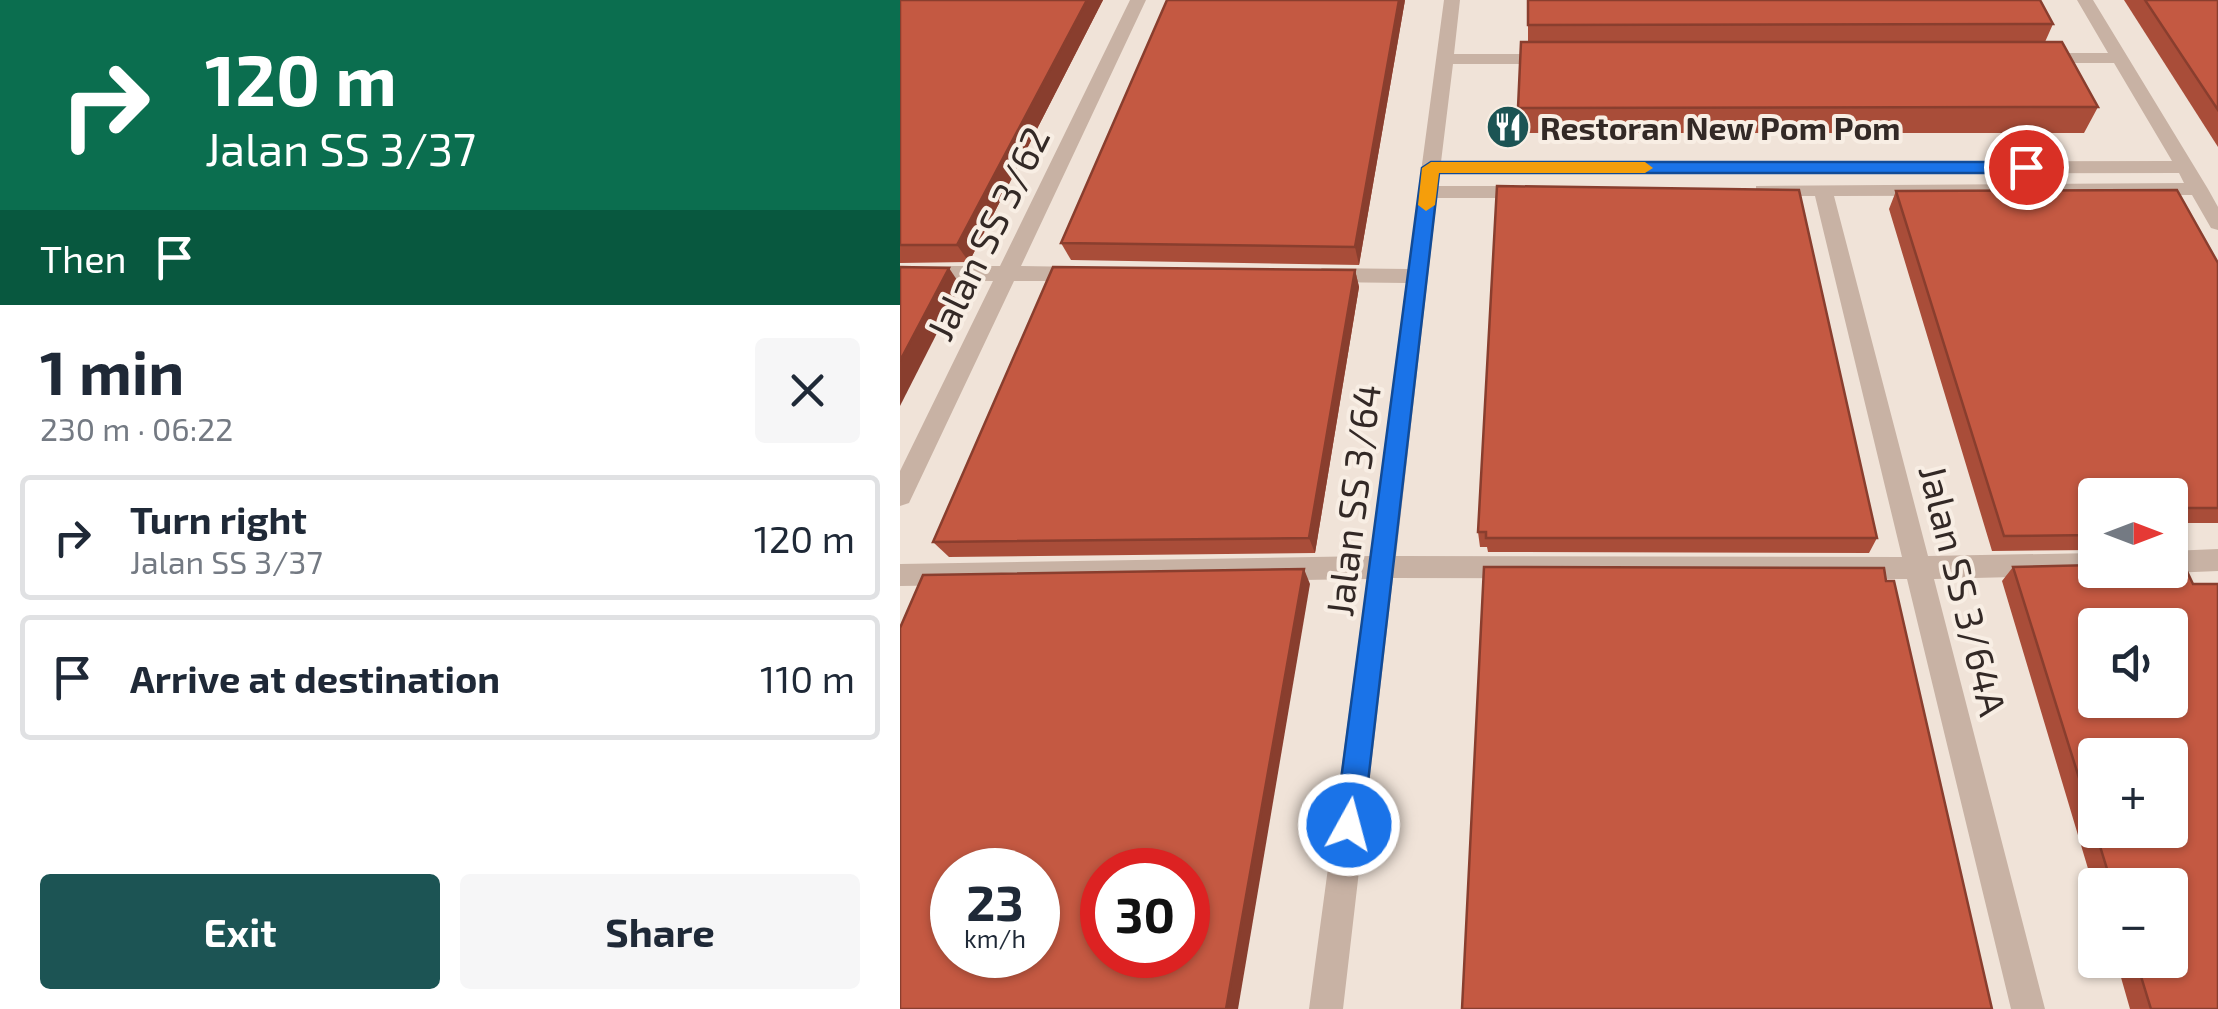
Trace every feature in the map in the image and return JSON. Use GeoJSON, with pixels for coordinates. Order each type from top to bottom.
{"type":"FeatureCollection","features":[{"type":"Feature","properties":{"kind":"street","name":"Jalan SS 3/62"},"geometry":{"type":"LineString","coordinates":[[900,496],[1138,0]]}},
{"type":"Feature","properties":{"kind":"street","name":"Jalan SS 3/64"},"geometry":{"type":"LineString","coordinates":[[1326,1009],[1452,0]]}},
{"type":"Feature","properties":{"kind":"street"},"geometry":{"type":"LineString","coordinates":[[2085,0],[2218,223]]}},
{"type":"Feature","properties":{"kind":"street"},"geometry":{"type":"LineString","coordinates":[[1445,58],[1584,58]]}},
{"type":"Feature","properties":{"kind":"street"},"geometry":{"type":"LineString","coordinates":[[2020,58],[2120,58]]}},
{"type":"Feature","properties":{"kind":"street"},"geometry":{"type":"LineString","coordinates":[[1430,180],[2185,167]]}},
{"type":"Feature","properties":{"kind":"street"},"geometry":{"type":"LineString","coordinates":[[1430,180],[1547,192]]}},
{"type":"Feature","properties":{"kind":"street"},"geometry":{"type":"LineString","coordinates":[[1744,190],[2198,189]]}},
{"type":"Feature","properties":{"kind":"street","name":"Jalan SS 3/64A"},"geometry":{"type":"LineString","coordinates":[[1824,190],[2028,1009]]}},
{"type":"Feature","properties":{"kind":"street"},"geometry":{"type":"LineString","coordinates":[[900,273],[1105,274]]}},
{"type":"Feature","properties":{"kind":"street"},"geometry":{"type":"LineString","coordinates":[[1300,275],[1417,276]]}},
{"type":"Feature","properties":{"kind":"street"},"geometry":{"type":"LineString","coordinates":[[2188,561],[2218,560]]}},
{"type":"Feature","properties":{"kind":"street"},"geometry":{"type":"LineString","coordinates":[[900,575],[1381,567],[1920,568],[2078,564]]}},
{"type":"Feature","properties":{"kind":"building"},"geometry":{"type":"Polygon","coordinates":[[[900,0],[1087,0],[957,245],[900,245],[900,0]]]}},
{"type":"Feature","properties":{"kind":"building"},"geometry":{"type":"Polygon","coordinates":[[[1167,0],[1399,0],[1355,247],[1061,243],[1167,0]]]}},
{"type":"Feature","properties":{"kind":"building"},"geometry":{"type":"Polygon","coordinates":[[[1528,0],[2040,0],[2053,24],[1528,25],[1528,0]]]}},
{"type":"Feature","properties":{"kind":"building"},"geometry":{"type":"Polygon","coordinates":[[[2145,0],[2218,0],[2218,110],[2145,0]]]}},
{"type":"Feature","properties":{"kind":"building"},"geometry":{"type":"Polygon","coordinates":[[[1521,42],[2062,42],[2098,107],[1518,108],[1521,42]]]}},
{"type":"Feature","properties":{"kind":"building"},"geometry":{"type":"Polygon","coordinates":[[[1497,186],[1799,190],[1877,538],[1486,538],[1486,532],[1478,532],[1497,186]]]}},
{"type":"Feature","properties":{"kind":"building"},"geometry":{"type":"Polygon","coordinates":[[[2177,190],[2218,263],[2218,508],[2188,508],[2188,478],[2078,478],[2078,535],[2004,536],[1896,191],[2177,190]]]}},
{"type":"Feature","properties":{"kind":"building"},"geometry":{"type":"Polygon","coordinates":[[[900,267],[949,268],[900,361],[900,267]]]}},
{"type":"Feature","properties":{"kind":"building"},"geometry":{"type":"Polygon","coordinates":[[[1053,267],[1355,270],[1309,538],[933,542],[1053,267]]]}},
{"type":"Feature","properties":{"kind":"building"},"geometry":{"type":"Polygon","coordinates":[[[2078,565],[2078,588],[2188,588],[2188,574],[2193,584],[2218,584],[2218,1009],[2151,1009],[2142,978],[2188,978],[2188,868],[2107,868],[2101,848],[2188,848],[2188,738],[2078,738],[2078,775],[2013,567],[2078,565]]]}},
{"type":"Feature","properties":{"kind":"building"},"geometry":{"type":"Polygon","coordinates":[[[1484,567],[1884,568],[1886,581],[1894,581],[1992,1009],[1462,1009],[1484,567]]]}},
{"type":"Feature","properties":{"kind":"building"},"geometry":{"type":"Polygon","coordinates":[[[1304,569],[1226,1009],[900,1009],[900,628],[923,575],[1304,569]]]}},
{"type":"Feature","properties":{"kind":"slow traffic"},"geometry":{"type":"LineString","coordinates":[[1426,205],[1431,168],[1645,168]]}},
{"type":"Feature","properties":{"kind":"place","name":"Restoran New Pom Pom"},"geometry":{"type":"Point","coordinates":[1508,127]}},
{"type":"Feature","properties":{"kind":"route"},"geometry":{"type":"LineString","coordinates":[[1349,825],[1431,168],[2026,167]]}}]}
